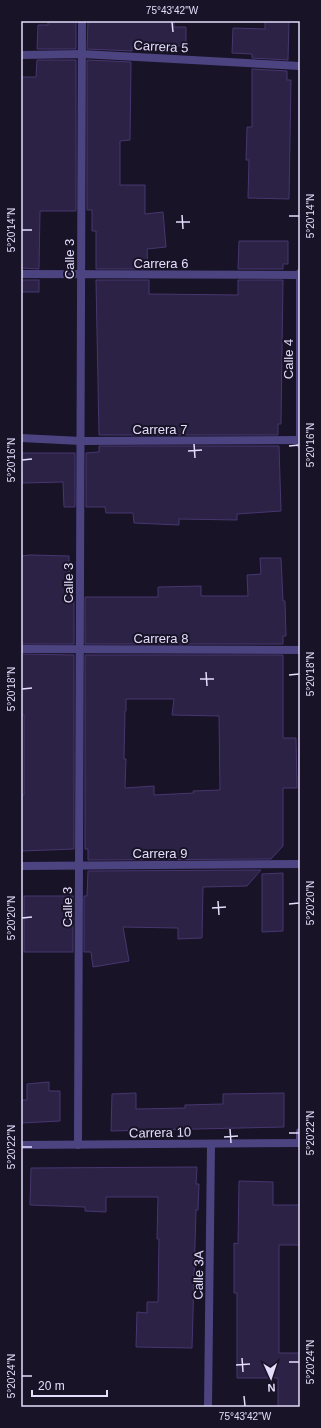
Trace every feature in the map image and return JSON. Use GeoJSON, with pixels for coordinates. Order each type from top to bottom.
{"type":"FeatureCollection","features":[{"type":"Feature","properties":{"kind":"street","name":"Calle 3"},"geometry":{"type":"LineString","coordinates":[[78,1145],[82,21]]}},
{"type":"Feature","properties":{"kind":"street","name":"Carrera 5"},"geometry":{"type":"LineString","coordinates":[[21,55],[82,54],[300,66]]}},
{"type":"Feature","properties":{"kind":"street","name":"Carrera 6"},"geometry":{"type":"LineString","coordinates":[[21,274],[300,274]]}},
{"type":"Feature","properties":{"kind":"street","name":"Calle 4"},"geometry":{"type":"LineString","coordinates":[[300,274],[300,445]]}},
{"type":"Feature","properties":{"kind":"street","name":"Carrera 7"},"geometry":{"type":"LineString","coordinates":[[21,438],[81,441],[300,440]]}},
{"type":"Feature","properties":{"kind":"street","name":"Carrera 8"},"geometry":{"type":"LineString","coordinates":[[21,649],[300,650]]}},
{"type":"Feature","properties":{"kind":"street","name":"Carrera 9"},"geometry":{"type":"LineString","coordinates":[[21,866],[300,864]]}},
{"type":"Feature","properties":{"kind":"street"},"geometry":{"type":"LineString","coordinates":[[300,1132],[300,1143]]}},
{"type":"Feature","properties":{"kind":"street","name":"Carrera 10"},"geometry":{"type":"LineString","coordinates":[[21,1145],[300,1143]]}},
{"type":"Feature","properties":{"kind":"street","name":"Calle 3A"},"geometry":{"type":"LineString","coordinates":[[208,1407],[212,1144]]}},
{"type":"Feature","properties":{"kind":"building"},"geometry":{"type":"Polygon","coordinates":[[[76,21],[76,49],[37,49],[38,25],[48,25],[48,22],[76,21]]]}},
{"type":"Feature","properties":{"kind":"building"},"geometry":{"type":"Polygon","coordinates":[[[88,21],[174,21],[174,27],[186,27],[186,46],[132,46],[132,51],[87,49],[88,21]]]}},
{"type":"Feature","properties":{"kind":"building"},"geometry":{"type":"Polygon","coordinates":[[[265,21],[289,21],[288,60],[252,58],[252,54],[232,53],[233,28],[265,29],[265,21]]]}},
{"type":"Feature","properties":{"kind":"building"},"geometry":{"type":"Polygon","coordinates":[[[37,60],[76,60],[76,211],[40,211],[39,269],[21,268],[21,77],[36,77],[37,60]]]}},
{"type":"Feature","properties":{"kind":"building"},"geometry":{"type":"Polygon","coordinates":[[[87,60],[131,62],[130,140],[120,141],[120,185],[145,185],[145,214],[163,212],[166,247],[147,249],[148,269],[96,269],[96,231],[92,231],[92,210],[87,210],[87,60]]]}},
{"type":"Feature","properties":{"kind":"building"},"geometry":{"type":"Polygon","coordinates":[[[252,69],[287,71],[287,80],[291,80],[289,199],[248,198],[249,160],[246,160],[247,127],[252,127],[252,69]]]}},
{"type":"Feature","properties":{"kind":"building"},"geometry":{"type":"Polygon","coordinates":[[[239,241],[288,241],[288,264],[283,264],[283,269],[238,269],[239,241]]]}},
{"type":"Feature","properties":{"kind":"building"},"geometry":{"type":"Polygon","coordinates":[[[21,280],[39,280],[39,292],[21,292],[21,280]]]}},
{"type":"Feature","properties":{"kind":"building"},"geometry":{"type":"Polygon","coordinates":[[[96,280],[149,280],[149,294],[238,295],[238,280],[283,280],[281,424],[278,424],[278,435],[99,435],[96,280]]]}},
{"type":"Feature","properties":{"kind":"building"},"geometry":{"type":"Polygon","coordinates":[[[99,446],[279,446],[281,511],[237,514],[237,520],[179,519],[179,525],[134,523],[133,513],[106,513],[105,507],[86,507],[86,453],[99,452],[99,446]]]}},
{"type":"Feature","properties":{"kind":"building"},"geometry":{"type":"Polygon","coordinates":[[[21,453],[75,453],[75,507],[64,507],[63,482],[22,483],[21,453]]]}},
{"type":"Feature","properties":{"kind":"building"},"geometry":{"type":"Polygon","coordinates":[[[21,556],[69,556],[70,597],[74,597],[74,644],[21,644],[21,556]]]}},
{"type":"Feature","properties":{"kind":"building"},"geometry":{"type":"Polygon","coordinates":[[[260,558],[281,558],[283,601],[285,601],[286,636],[283,636],[283,644],[85,644],[85,597],[158,597],[158,587],[201,586],[201,596],[248,596],[247,575],[261,574],[260,558]]]}},
{"type":"Feature","properties":{"kind":"building"},"geometry":{"type":"Polygon","coordinates":[[[21,654],[74,655],[74,849],[21,851],[21,795],[24,795],[24,715],[21,715],[21,654]]]}},
{"type":"Feature","properties":{"kind":"building"},"geometry":{"type":"Polygon","coordinates":[[[85,655],[283,655],[283,738],[296,738],[297,788],[283,788],[283,846],[271,859],[88,860],[88,849],[85,849],[85,655]],[[126,699],[124,759],[126,759],[125,788],[154,786],[154,795],[220,790],[219,716],[172,715],[174,699],[126,699]]]}},
{"type":"Feature","properties":{"kind":"building"},"geometry":{"type":"Polygon","coordinates":[[[261,870],[247,886],[203,887],[202,938],[178,939],[178,928],[123,927],[129,961],[93,967],[91,952],[84,952],[84,896],[87,896],[88,871],[261,870]]]}},
{"type":"Feature","properties":{"kind":"building"},"geometry":{"type":"Polygon","coordinates":[[[283,873],[283,931],[262,932],[262,874],[283,873]]]}},
{"type":"Feature","properties":{"kind":"building"},"geometry":{"type":"Polygon","coordinates":[[[24,896],[73,896],[73,952],[24,952],[24,896]]]}},
{"type":"Feature","properties":{"kind":"building"},"geometry":{"type":"Polygon","coordinates":[[[49,1082],[49,1091],[60,1091],[60,1121],[21,1123],[21,1100],[27,1100],[27,1084],[49,1082]]]}},
{"type":"Feature","properties":{"kind":"building"},"geometry":{"type":"Polygon","coordinates":[[[136,1093],[136,1109],[185,1108],[185,1105],[223,1104],[223,1094],[284,1093],[284,1127],[111,1131],[112,1094],[136,1093]]]}},
{"type":"Feature","properties":{"kind":"building"},"geometry":{"type":"Polygon","coordinates":[[[197,1167],[196,1184],[199,1184],[198,1210],[196,1210],[192,1348],[136,1347],[137,1312],[147,1313],[147,1302],[158,1302],[158,1197],[106,1197],[106,1212],[85,1211],[85,1207],[30,1205],[31,1168],[197,1167]]]}},
{"type":"Feature","properties":{"kind":"building"},"geometry":{"type":"Polygon","coordinates":[[[239,1181],[273,1182],[273,1205],[300,1205],[300,1245],[279,1245],[279,1353],[300,1353],[300,1407],[278,1407],[278,1378],[237,1378],[237,1293],[234,1293],[234,1243],[238,1244],[239,1181]]]}}]}
